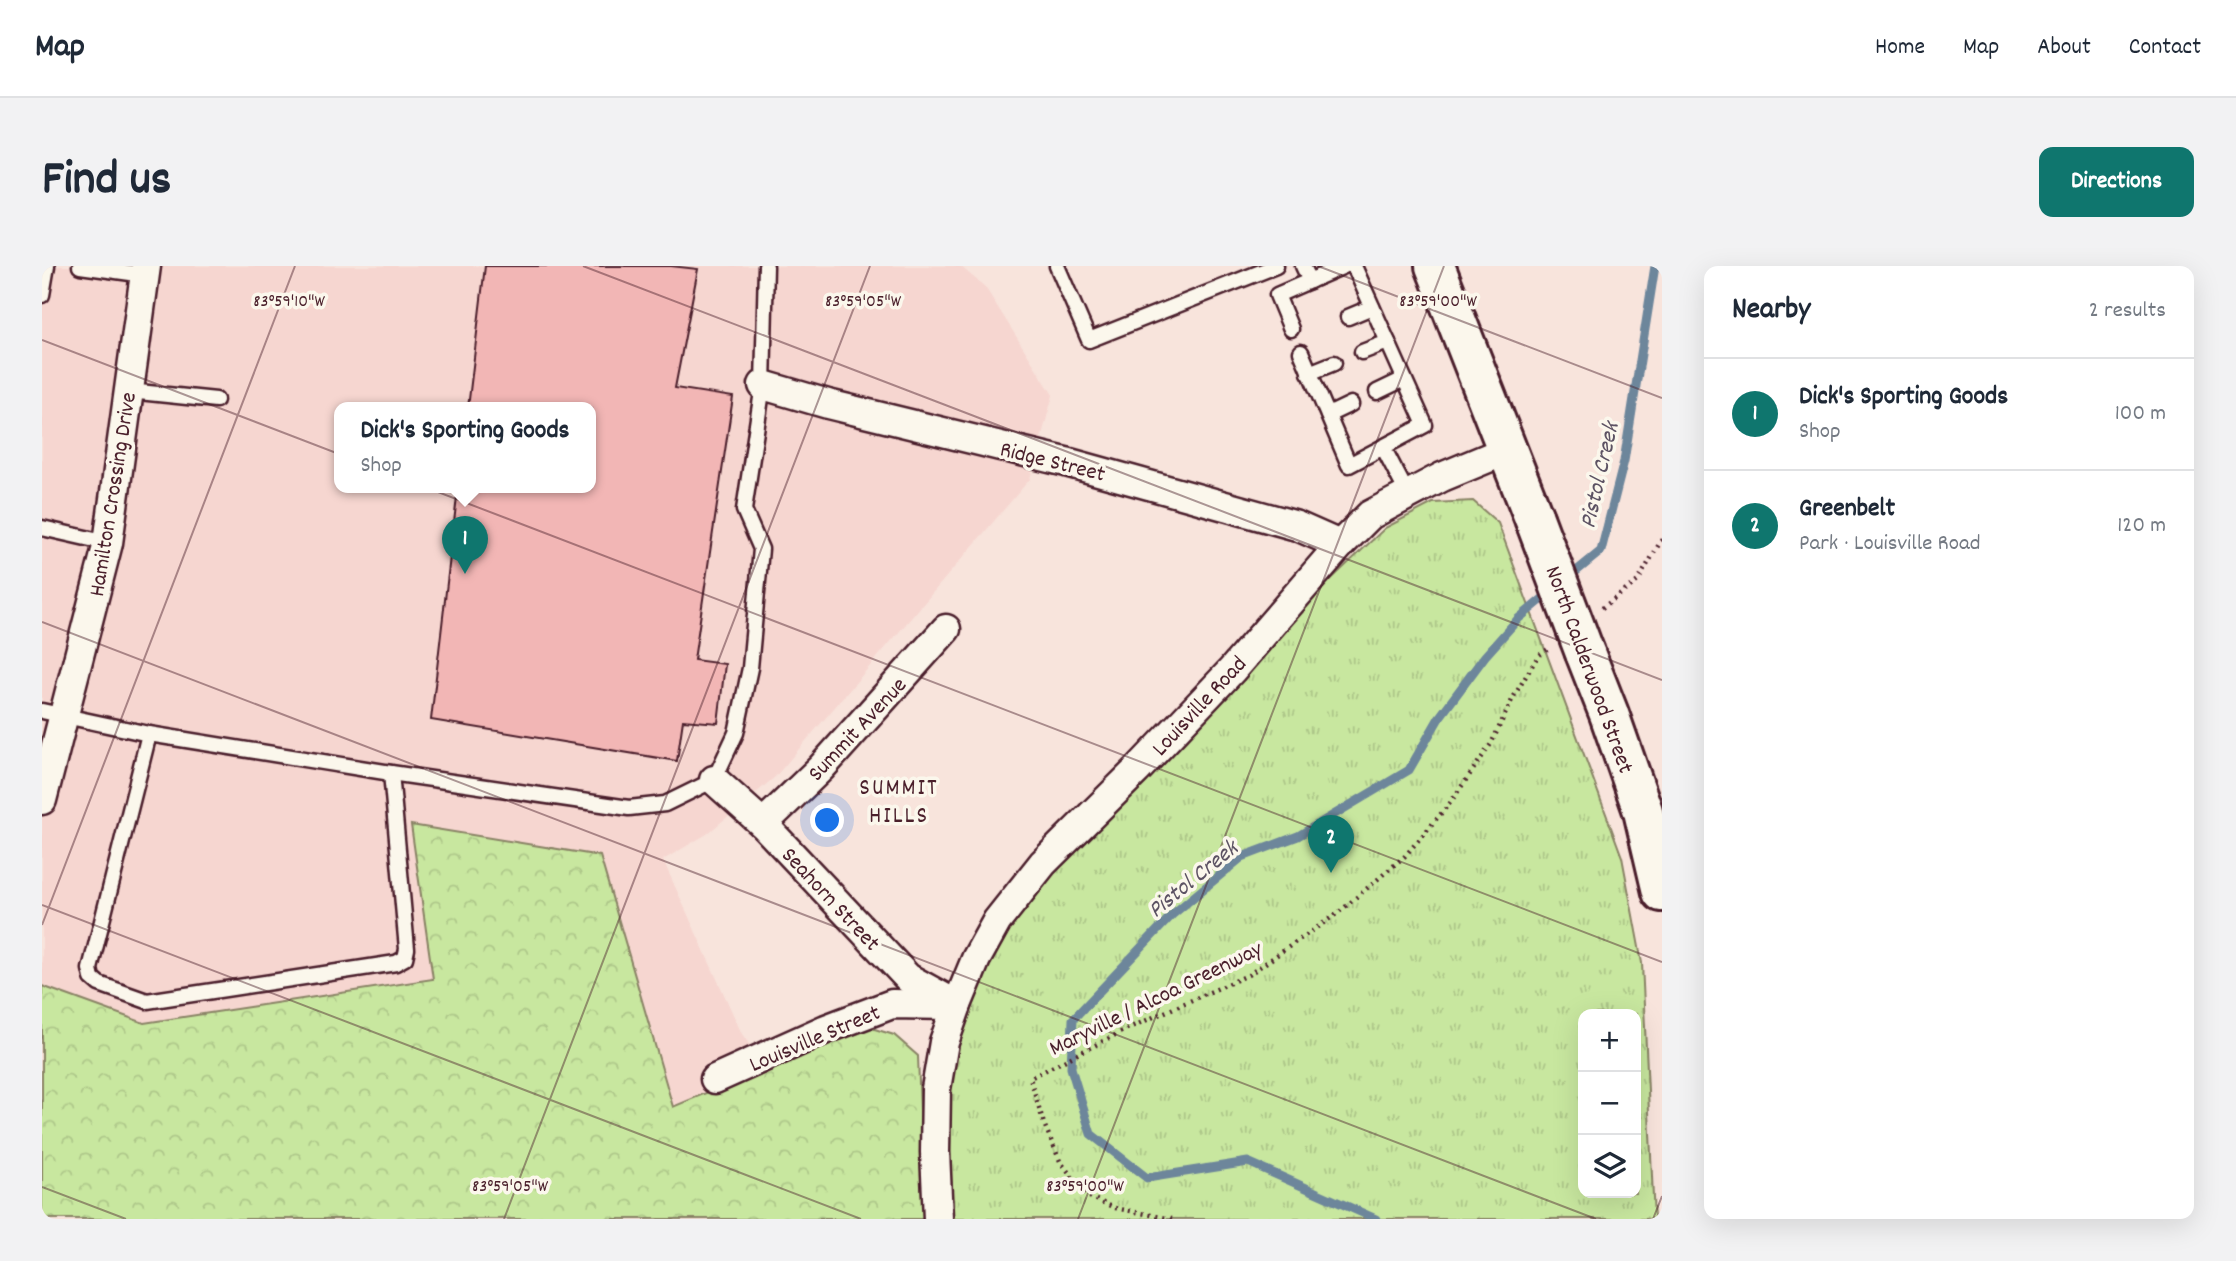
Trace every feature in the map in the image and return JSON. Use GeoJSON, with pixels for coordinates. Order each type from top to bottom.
{"type":"FeatureCollection","features":[{"type":"Feature","properties":{"kind":"main road"},"geometry":{"type":"LineString","coordinates":[[1435,266],[1507,450]]}},
{"type":"Feature","properties":{"kind":"main road","name":"North Calderwood Street"},"geometry":{"type":"LineString","coordinates":[[1507,450],[1534,518],[1567,651],[1609,714],[1643,811],[1662,892]]}},
{"type":"Feature","properties":{"kind":"street","name":"Hamilton Crossing Drive"},"geometry":{"type":"LineString","coordinates":[[42,800],[53,713],[108,543],[145,271]]}},
{"type":"Feature","properties":{"kind":"street","name":"Ridge Street"},"geometry":{"type":"LineString","coordinates":[[763,385],[828,404],[1066,462],[1297,526],[1340,545]]}},
{"type":"Feature","properties":{"kind":"street","name":"Louisville Road"},"geometry":{"type":"LineString","coordinates":[[938,1219],[936,1089],[944,1042],[976,959],[998,921],[1043,863],[1232,670],[1340,545],[1370,515],[1442,477],[1507,450]]}},
{"type":"Feature","properties":{"kind":"street","name":"Summit Avenue"},"geometry":{"type":"LineString","coordinates":[[763,824],[821,768],[946,629]]}},
{"type":"Feature","properties":{"kind":"street","name":"Seahorn Street"},"geometry":{"type":"LineString","coordinates":[[714,780],[763,824],[908,978],[957,1005]]}},
{"type":"Feature","properties":{"kind":"street","name":"Louisville Street"},"geometry":{"type":"LineString","coordinates":[[715,1079],[827,1029],[892,1004],[957,1005]]}},
{"type":"Feature","properties":{"kind":"lane"},"geometry":{"type":"LineString","coordinates":[[42,290],[47,266]]}},
{"type":"Feature","properties":{"kind":"lane"},"geometry":{"type":"LineString","coordinates":[[80,266],[145,271]]}},
{"type":"Feature","properties":{"kind":"lane"},"geometry":{"type":"LineString","coordinates":[[53,713],[149,734],[629,808],[665,804],[714,780],[736,733],[750,668],[761,549],[744,510],[763,385],[766,266]]}},
{"type":"Feature","properties":{"kind":"lane"},"geometry":{"type":"LineString","coordinates":[[1058,266],[1089,340],[1276,266]]}},
{"type":"Feature","properties":{"kind":"lane"},"geometry":{"type":"LineString","coordinates":[[1303,266],[1310,281]]}},
{"type":"Feature","properties":{"kind":"lane"},"geometry":{"type":"LineString","coordinates":[[1291,328],[1277,295],[1344,266]]}},
{"type":"Feature","properties":{"kind":"lane"},"geometry":{"type":"LineString","coordinates":[[1301,352],[1349,465],[1425,425],[1354,266]]}},
{"type":"Feature","properties":{"kind":"lane"},"geometry":{"type":"LineString","coordinates":[[1348,317],[1372,307]]}},
{"type":"Feature","properties":{"kind":"lane"},"geometry":{"type":"LineString","coordinates":[[1362,352],[1388,342]]}},
{"type":"Feature","properties":{"kind":"lane"},"geometry":{"type":"LineString","coordinates":[[1310,373],[1334,363]]}},
{"type":"Feature","properties":{"kind":"lane"},"geometry":{"type":"LineString","coordinates":[[1377,392],[1404,379]]}},
{"type":"Feature","properties":{"kind":"lane"},"geometry":{"type":"LineString","coordinates":[[129,391],[216,400]]}},
{"type":"Feature","properties":{"kind":"lane"},"geometry":{"type":"LineString","coordinates":[[1328,415],[1351,404]]}},
{"type":"Feature","properties":{"kind":"lane"},"geometry":{"type":"LineString","coordinates":[[1382,447],[1408,495]]}},
{"type":"Feature","properties":{"kind":"lane"},"geometry":{"type":"LineString","coordinates":[[42,528],[108,543]]}},
{"type":"Feature","properties":{"kind":"lane"},"geometry":{"type":"LineString","coordinates":[[149,734],[90,969],[92,978],[99,984],[147,1002],[396,963],[405,958],[407,949],[391,773]]}},
{"type":"Feature","properties":{"kind":"path"},"geometry":{"type":"LineString","coordinates":[[1601,609],[1638,582],[1662,539]]}},
{"type":"Feature","properties":{"kind":"path","name":"Maryville / Alcoa Greenway"},"geometry":{"type":"LineString","coordinates":[[1172,1219],[1115,1208],[1087,1196],[1060,1161],[1044,1124],[1030,1078],[1248,975],[1338,914],[1405,856],[1450,803],[1491,744],[1513,698],[1538,656],[1567,651]]}},
{"type":"Feature","properties":{"kind":"shaded area"},"geometry":{"type":"Polygon","coordinates":[[[42,266],[960,266],[985,287],[1053,395],[1030,479],[775,777],[707,834],[663,860],[742,1034],[768,1071],[894,1035],[918,1056],[918,1119],[42,1219],[42,266]]]}},
{"type":"Feature","properties":{"kind":"green space"},"geometry":{"type":"Polygon","coordinates":[[[1473,501],[1498,523],[1622,857],[1642,963],[1654,1219],[940,1219],[939,1073],[1023,888],[1194,710],[1385,528],[1433,503],[1473,501]]]}},
{"type":"Feature","properties":{"kind":"green space"},"geometry":{"type":"Polygon","coordinates":[[[411,825],[600,856],[673,1107],[865,1026],[894,1035],[918,1056],[924,1219],[42,1219],[42,986],[144,1023],[433,979],[411,825]]]}},
{"type":"Feature","properties":{"kind":"building"},"geometry":{"type":"Polygon","coordinates":[[[485,266],[671,266],[698,269],[675,388],[733,397],[694,660],[725,664],[718,723],[683,720],[677,761],[431,720],[457,493],[596,493],[596,402],[469,402],[485,266]]]}},
{"type":"Feature","properties":{"kind":"waterway","name":"Pistol Creek"},"geometry":{"type":"LineString","coordinates":[[1568,578],[1601,551],[1624,461],[1655,266]]}},
{"type":"Feature","properties":{"kind":"waterway","name":"Pistol Creek"},"geometry":{"type":"LineString","coordinates":[[1376,1219],[1248,1162],[1147,1178],[1091,1134],[1071,1068],[1073,1019],[1173,914],[1242,857],[1298,836],[1409,770],[1439,718],[1485,656],[1518,619],[1552,591]]}},
{"type":"Feature","properties":{"kind":"place","name":"Dick's Sporting Goods"},"geometry":{"type":"Point","coordinates":[465,574]}},
{"type":"Feature","properties":{"kind":"place","name":"Greenbelt"},"geometry":{"type":"Point","coordinates":[1331,873]}},
{"type":"Feature","properties":{"kind":"district","name":"SUMMIT HILLS"},"geometry":{"type":"Point","coordinates":[899,800]}}]}
